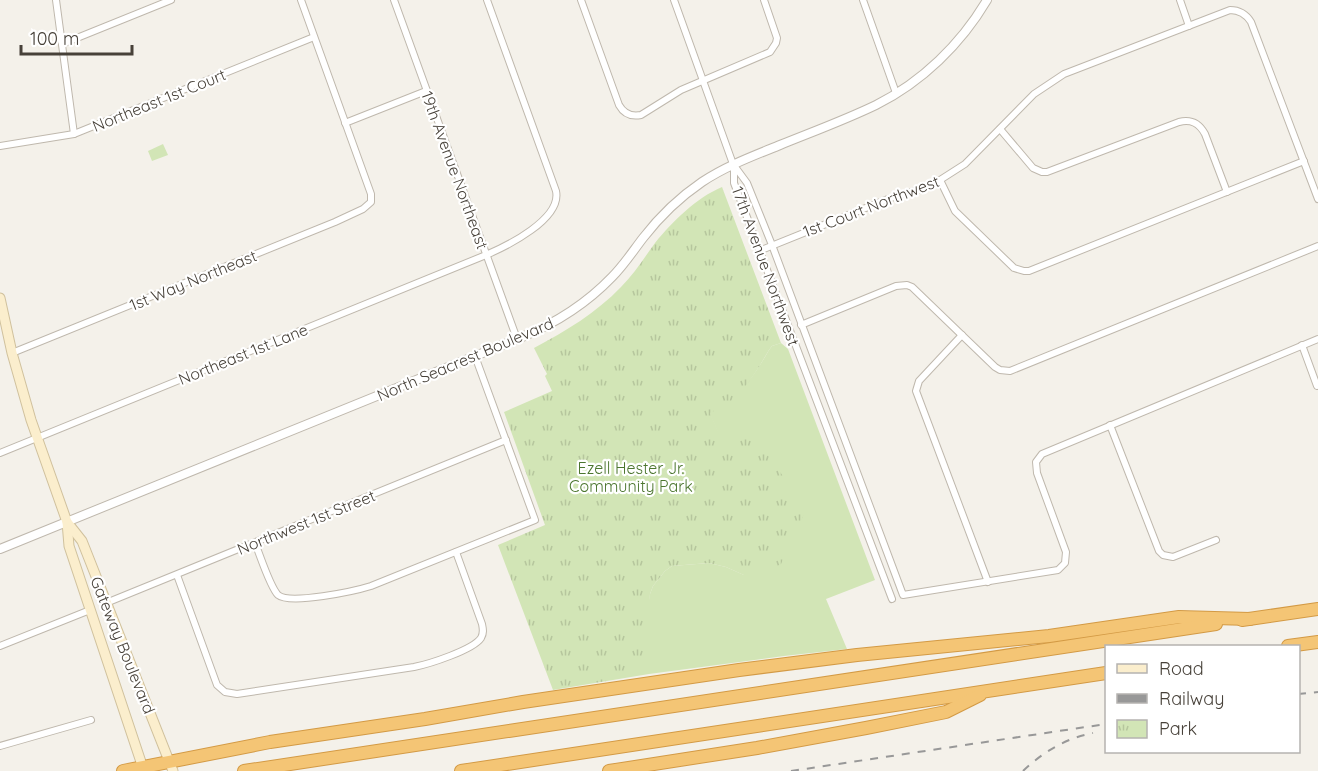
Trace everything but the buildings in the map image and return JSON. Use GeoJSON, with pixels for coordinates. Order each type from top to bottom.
{"type":"FeatureCollection","features":[{"type":"Feature","properties":{"kind":"highway"},"geometry":{"type":"LineString","coordinates":[[244,771],[1318,609]]}},
{"type":"Feature","properties":{"kind":"highway"},"geometry":{"type":"LineString","coordinates":[[123,771],[171,766],[287,739],[780,664],[1049,636],[1179,617],[1250,619]]}},
{"type":"Feature","properties":{"kind":"highway"},"geometry":{"type":"LineString","coordinates":[[1296,645],[1318,642]]}},
{"type":"Feature","properties":{"kind":"highway"},"geometry":{"type":"LineString","coordinates":[[461,771],[1105,673]]}},
{"type":"Feature","properties":{"kind":"highway"},"geometry":{"type":"LineString","coordinates":[[609,771],[794,742],[946,712],[991,690]]}},
{"type":"Feature","properties":{"kind":"main road","name":"Gateway Boulevard"},"geometry":{"type":"LineString","coordinates":[[0,298],[12,353],[37,438],[67,522],[69,546],[143,769]]}},
{"type":"Feature","properties":{"kind":"main road","name":"Gateway Boulevard"},"geometry":{"type":"LineString","coordinates":[[67,522],[82,541],[171,766]]}},
{"type":"Feature","properties":{"kind":"street"},"geometry":{"type":"LineString","coordinates":[[56,0],[74,134]]}},
{"type":"Feature","properties":{"kind":"street"},"geometry":{"type":"LineString","coordinates":[[62,44],[171,0]]}},
{"type":"Feature","properties":{"kind":"street"},"geometry":{"type":"LineString","coordinates":[[301,0],[345,123],[426,91]]}},
{"type":"Feature","properties":{"kind":"street","name":"19th Avenue Northeast"},"geometry":{"type":"LineString","coordinates":[[394,0],[517,339]]}},
{"type":"Feature","properties":{"kind":"street"},"geometry":{"type":"LineString","coordinates":[[488,2],[496,0]]}},
{"type":"Feature","properties":{"kind":"street"},"geometry":{"type":"LineString","coordinates":[[581,0],[619,105],[625,113],[636,116],[703,80],[770,52],[776,43],[776,33],[764,0]]}},
{"type":"Feature","properties":{"kind":"street"},"geometry":{"type":"LineString","coordinates":[[674,0],[734,164]]}},
{"type":"Feature","properties":{"kind":"street"},"geometry":{"type":"LineString","coordinates":[[863,0],[896,93]]}},
{"type":"Feature","properties":{"kind":"street","name":"North Seacrest Boulevard"},"geometry":{"type":"LineString","coordinates":[[0,549],[552,323],[586,301],[612,276],[656,222],[702,182],[734,164],[858,113],[896,93],[923,75],[954,45],[987,0]]}},
{"type":"Feature","properties":{"kind":"street"},"geometry":{"type":"LineString","coordinates":[[1180,0],[1189,26]]}},
{"type":"Feature","properties":{"kind":"street","name":"Northeast 1st Lane"},"geometry":{"type":"LineString","coordinates":[[0,453],[502,249],[533,229],[554,207],[557,197],[488,2]]}},
{"type":"Feature","properties":{"kind":"street","name":"1st Court Northwest"},"geometry":{"type":"LineString","coordinates":[[759,251],[940,180],[965,164],[1034,94],[1064,74],[1230,10],[1240,12],[1249,18],[1318,199]]}},
{"type":"Feature","properties":{"kind":"street","name":"Northeast 1st Court"},"geometry":{"type":"LineString","coordinates":[[0,146],[74,134],[314,37]]}},
{"type":"Feature","properties":{"kind":"street"},"geometry":{"type":"LineString","coordinates":[[1000,129],[1033,168],[1047,172],[1179,122],[1190,121],[1199,125],[1205,134],[1227,192]]}},
{"type":"Feature","properties":{"kind":"street","name":"1st Way Northeast"},"geometry":{"type":"LineString","coordinates":[[12,353],[363,209],[371,202],[371,194],[345,123]]}},
{"type":"Feature","properties":{"kind":"street"},"geometry":{"type":"LineString","coordinates":[[940,180],[955,211],[1014,268],[1029,272],[1304,161]]}},
{"type":"Feature","properties":{"kind":"street","name":"17th Avenue Northwest"},"geometry":{"type":"LineString","coordinates":[[734,164],[747,183],[903,595],[988,582]]}},
{"type":"Feature","properties":{"kind":"street","name":"17th Avenue Northwest"},"geometry":{"type":"LineString","coordinates":[[734,164],[734,183],[892,598]]}},
{"type":"Feature","properties":{"kind":"street"},"geometry":{"type":"LineString","coordinates":[[801,325],[901,285],[912,287],[995,367],[1010,371],[1318,246]]}},
{"type":"Feature","properties":{"kind":"street"},"geometry":{"type":"LineString","coordinates":[[962,335],[919,381],[916,391],[988,582],[1052,572],[1065,563],[1066,552],[1036,473],[1036,462],[1047,451],[1318,339]]}},
{"type":"Feature","properties":{"kind":"street"},"geometry":{"type":"LineString","coordinates":[[1302,345],[1317,386]]}},
{"type":"Feature","properties":{"kind":"street"},"geometry":{"type":"LineString","coordinates":[[255,543],[276,593],[280,597],[291,599],[363,589],[535,520],[475,356]]}},
{"type":"Feature","properties":{"kind":"street"},"geometry":{"type":"LineString","coordinates":[[1110,425],[1162,555],[1173,557],[1216,540]]}},
{"type":"Feature","properties":{"kind":"street","name":"Northwest 1st Street"},"geometry":{"type":"LineString","coordinates":[[106,603],[506,440]]}},
{"type":"Feature","properties":{"kind":"street"},"geometry":{"type":"LineString","coordinates":[[177,575],[217,685],[225,692],[237,694],[425,665],[476,643],[483,634],[482,624],[456,552]]}},
{"type":"Feature","properties":{"kind":"street"},"geometry":{"type":"LineString","coordinates":[[0,646],[90,610]]}},
{"type":"Feature","properties":{"kind":"street"},"geometry":{"type":"LineString","coordinates":[[0,746],[91,720]]}},
{"type":"Feature","properties":{"kind":"green space"},"geometry":{"type":"Polygon","coordinates":[[[163,144],[168,155],[152,161],[148,151],[163,144]]]}},
{"type":"Feature","properties":{"kind":"green space","name":"Ezell Hester Jr. Community Park"},"geometry":{"type":"Polygon","coordinates":[[[722,187],[781,343],[772,346],[737,396],[710,413],[718,431],[744,438],[765,452],[805,512],[781,564],[765,573],[746,576],[726,567],[709,563],[672,566],[665,571],[653,586],[650,594],[649,674],[553,690],[498,545],[545,525],[504,412],[552,391],[545,376],[547,374],[534,348],[569,328],[601,305],[626,282],[655,243],[677,219],[703,197],[722,187]]]}},
{"type":"Feature","properties":{"kind":"green space"},"geometry":{"type":"Polygon","coordinates":[[[781,343],[788,349],[875,580],[826,599],[847,649],[649,674],[648,606],[653,586],[665,571],[672,566],[709,563],[744,575],[717,430],[709,412],[737,394],[751,378],[772,346],[781,343]]]}},
{"type":"Feature","properties":{"kind":"railway"},"geometry":{"type":"LineString","coordinates":[[1300,694],[1318,692]]}},
{"type":"Feature","properties":{"kind":"railway"},"geometry":{"type":"LineString","coordinates":[[791,771],[1105,724]]}},
{"type":"Feature","properties":{"kind":"railway"},"geometry":{"type":"LineString","coordinates":[[1023,771],[1055,747],[1073,738],[1093,733]]}}]}
